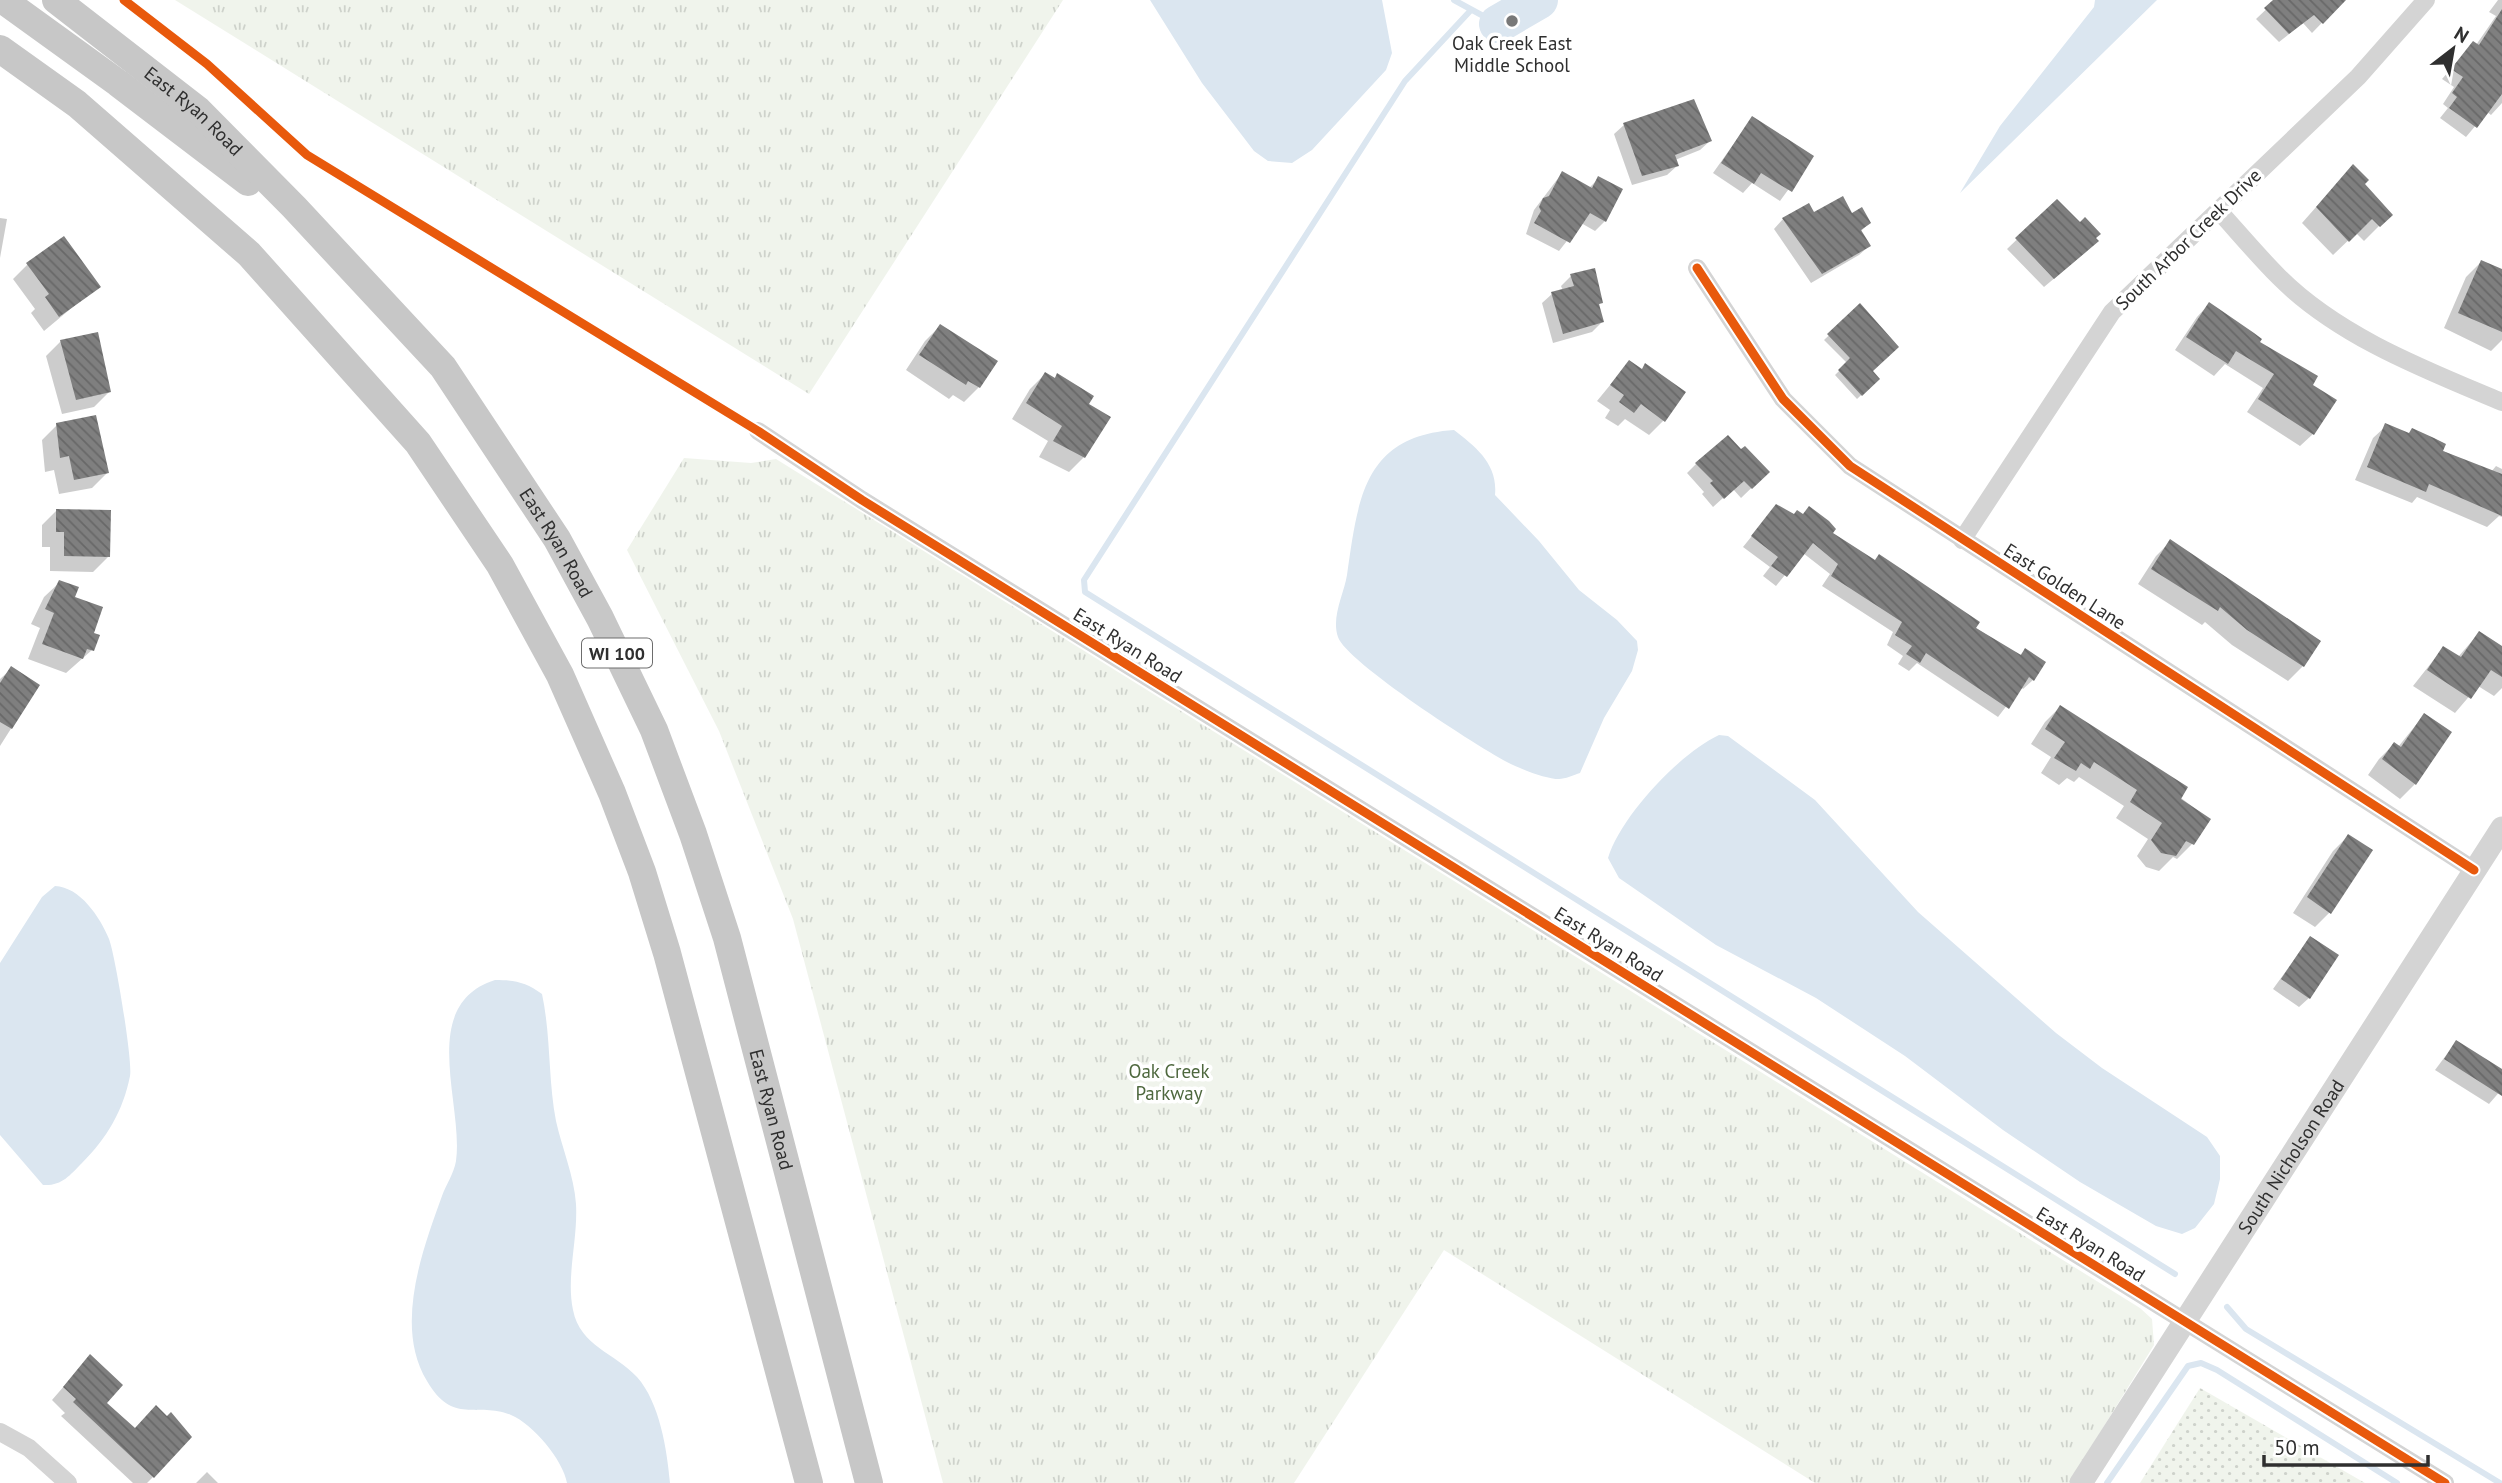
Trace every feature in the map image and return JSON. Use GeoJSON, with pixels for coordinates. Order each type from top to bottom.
{"type":"FeatureCollection","features":[{"type":"Feature","properties":{"kind":"main road"},"geometry":{"type":"LineString","coordinates":[[2,0],[129,91],[330,246]]}},
{"type":"Feature","properties":{"kind":"main road","name":"East Ryan Road"},"geometry":{"type":"LineString","coordinates":[[56,0],[198,110],[443,367],[557,539],[600,618],[653,730],[693,834],[727,938],[869,1483]]}},
{"type":"Feature","properties":{"kind":"main road","name":"WI 100"},"geometry":{"type":"LineString","coordinates":[[0,50],[78,104],[249,254],[418,443],[500,565],[560,675],[612,793],[642,872],[667,953],[809,1483]]}},
{"type":"Feature","properties":{"kind":"street","name":"South Arbor Creek Drive"},"geometry":{"type":"LineString","coordinates":[[1962,540],[2112,312],[2358,76],[2426,0]]}},
{"type":"Feature","properties":{"kind":"street"},"geometry":{"type":"LineString","coordinates":[[2218,210],[2280,279],[2325,314],[2413,364],[2502,402]]}},
{"type":"Feature","properties":{"kind":"street","name":"East Golden Lane"},"geometry":{"type":"LineString","coordinates":[[1697,268],[1783,400],[1850,466],[2474,870]]}},
{"type":"Feature","properties":{"kind":"street","name":"East Ryan Road"},"geometry":{"type":"LineString","coordinates":[[758,431],[862,500],[2445,1483]]}},
{"type":"Feature","properties":{"kind":"street","name":"South Nicholson Road"},"geometry":{"type":"LineString","coordinates":[[2081,1483],[2502,828]]}},
{"type":"Feature","properties":{"kind":"street"},"geometry":{"type":"LineString","coordinates":[[0,1432],[29,1448],[68,1483]]}},
{"type":"Feature","properties":{"kind":"green space"},"geometry":{"type":"Polygon","coordinates":[[[175,0],[1063,0],[809,394],[175,0]]]}},
{"type":"Feature","properties":{"kind":"green space","name":"Oak Creek Parkway"},"geometry":{"type":"Polygon","coordinates":[[[684,458],[751,463],[776,459],[2140,1308],[2152,1319],[2154,1345],[2069,1483],[1815,1483],[1444,1250],[1294,1483],[943,1483],[793,919],[719,731],[627,550],[684,458]]]}},
{"type":"Feature","properties":{"kind":"green space"},"geometry":{"type":"Polygon","coordinates":[[[2200,1388],[2365,1483],[2140,1483],[2200,1388]]]}},
{"type":"Feature","properties":{"kind":"shaded area"},"geometry":{"type":"Polygon","coordinates":[[[1150,0],[1382,0],[1392,53],[1386,70],[1312,150],[1292,163],[1268,161],[1254,151],[1202,83],[1150,0]]]}},
{"type":"Feature","properties":{"kind":"shaded area"},"geometry":{"type":"Polygon","coordinates":[[[2095,0],[2157,0],[1960,193],[2000,126],[2094,7],[2095,0]]]}},
{"type":"Feature","properties":{"kind":"shaded area"},"geometry":{"type":"Polygon","coordinates":[[[1454,430],[1484,457],[1493,474],[1495,495],[1539,541],[1579,590],[1617,620],[1637,641],[1638,650],[1632,671],[1604,718],[1580,773],[1570,777],[1554,779],[1529,772],[1475,743],[1418,706],[1365,666],[1338,637],[1337,614],[1356,522],[1370,477],[1383,459],[1400,445],[1424,435],[1454,430]]]}},
{"type":"Feature","properties":{"kind":"shaded area"},"geometry":{"type":"Polygon","coordinates":[[[1719,735],[1728,736],[1815,800],[1918,912],[2056,1033],[2102,1068],[2207,1137],[2220,1156],[2220,1179],[2214,1204],[2195,1228],[2182,1234],[2156,1226],[2080,1182],[2003,1130],[1905,1056],[1816,998],[1716,945],[1619,878],[1608,858],[1625,824],[1670,771],[1703,744],[1719,735]]]}},
{"type":"Feature","properties":{"kind":"shaded area"},"geometry":{"type":"Polygon","coordinates":[[[55,886],[81,897],[95,913],[109,939],[123,1008],[130,1076],[113,1123],[99,1144],[65,1179],[55,1184],[43,1185],[0,1135],[0,963],[42,897],[55,886]]]}},
{"type":"Feature","properties":{"kind":"shaded area"},"geometry":{"type":"Polygon","coordinates":[[[495,980],[520,982],[542,994],[556,1121],[576,1204],[571,1271],[573,1310],[577,1322],[591,1341],[628,1369],[645,1388],[661,1427],[670,1483],[567,1483],[560,1464],[546,1444],[528,1426],[499,1411],[466,1410],[446,1403],[427,1381],[417,1360],[412,1313],[415,1289],[427,1241],[456,1161],[457,1138],[449,1058],[450,1033],[457,1011],[471,993],[495,980]]]}},
{"type":"Feature","properties":{"kind":"building"},"geometry":{"type":"Polygon","coordinates":[[[2273,0],[2346,0],[2323,24],[2314,15],[2289,34],[2264,8],[2273,0]]]}},
{"type":"Feature","properties":{"kind":"building"},"geometry":{"type":"Polygon","coordinates":[[[2502,9],[2502,94],[2477,128],[2449,108],[2457,97],[2452,93],[2463,77],[2451,69],[2473,41],[2479,45],[2502,9]]]}},
{"type":"Feature","properties":{"kind":"building"},"geometry":{"type":"Polygon","coordinates":[[[1694,99],[1712,141],[1675,155],[1679,166],[1642,176],[1623,123],[1694,99]]]}},
{"type":"Feature","properties":{"kind":"building"},"geometry":{"type":"Polygon","coordinates":[[[1752,116],[1814,156],[1792,192],[1761,173],[1754,184],[1721,163],[1752,116]]]}},
{"type":"Feature","properties":{"kind":"building"},"geometry":{"type":"Polygon","coordinates":[[[2353,164],[2369,180],[2365,184],[2393,215],[2380,227],[2372,219],[2349,242],[2316,207],[2353,164]]]}},
{"type":"Feature","properties":{"kind":"building"},"geometry":{"type":"Polygon","coordinates":[[[1562,171],[1592,188],[1598,176],[1623,189],[1606,222],[1590,213],[1570,243],[1534,223],[1541,211],[1539,207],[1543,198],[1549,196],[1562,171]]]}},
{"type":"Feature","properties":{"kind":"building"},"geometry":{"type":"Polygon","coordinates":[[[1843,196],[1852,213],[1862,207],[1871,223],[1861,230],[1871,246],[1822,274],[1782,218],[1809,203],[1814,212],[1843,196]]]}},
{"type":"Feature","properties":{"kind":"building"},"geometry":{"type":"Polygon","coordinates":[[[2057,199],[2080,222],[2085,217],[2101,234],[2096,238],[2099,241],[2054,279],[2015,238],[2057,199]]]}},
{"type":"Feature","properties":{"kind":"building"},"geometry":{"type":"Polygon","coordinates":[[[64,236],[101,287],[59,317],[45,297],[49,294],[26,263],[64,236]]]}},
{"type":"Feature","properties":{"kind":"building"},"geometry":{"type":"Polygon","coordinates":[[[2481,260],[2502,269],[2502,332],[2458,313],[2481,260]]]}},
{"type":"Feature","properties":{"kind":"building"},"geometry":{"type":"Polygon","coordinates":[[[1595,268],[1603,303],[1599,304],[1604,322],[1563,334],[1551,292],[1574,286],[1570,274],[1595,268]]]}},
{"type":"Feature","properties":{"kind":"building"},"geometry":{"type":"Polygon","coordinates":[[[2209,302],[2262,339],[2260,342],[2318,376],[2313,385],[2337,400],[2314,435],[2258,399],[2274,374],[2236,351],[2228,364],[2186,337],[2209,302]]]}},
{"type":"Feature","properties":{"kind":"building"},"geometry":{"type":"Polygon","coordinates":[[[1860,303],[1899,347],[1873,371],[1880,379],[1862,396],[1838,370],[1850,358],[1827,334],[1860,303]]]}},
{"type":"Feature","properties":{"kind":"building"},"geometry":{"type":"Polygon","coordinates":[[[940,324],[998,361],[980,388],[968,381],[966,385],[919,355],[940,324]]]}},
{"type":"Feature","properties":{"kind":"building"},"geometry":{"type":"Polygon","coordinates":[[[98,332],[111,392],[76,400],[60,340],[98,332]]]}},
{"type":"Feature","properties":{"kind":"building"},"geometry":{"type":"Polygon","coordinates":[[[1629,360],[1642,369],[1645,363],[1686,392],[1665,422],[1641,404],[1634,413],[1619,402],[1624,395],[1610,385],[1629,360]]]}},
{"type":"Feature","properties":{"kind":"building"},"geometry":{"type":"Polygon","coordinates":[[[1045,372],[1055,378],[1057,373],[1094,396],[1089,404],[1111,417],[1085,458],[1053,441],[1062,426],[1026,403],[1045,372]]]}},
{"type":"Feature","properties":{"kind":"building"},"geometry":{"type":"Polygon","coordinates":[[[96,415],[109,473],[74,480],[69,456],[60,458],[56,423],[96,415]]]}},
{"type":"Feature","properties":{"kind":"building"},"geometry":{"type":"Polygon","coordinates":[[[2385,423],[2409,433],[2412,428],[2446,444],[2443,451],[2502,474],[2502,516],[2429,484],[2426,492],[2367,467],[2385,423]]]}},
{"type":"Feature","properties":{"kind":"building"},"geometry":{"type":"Polygon","coordinates":[[[1728,435],[1741,449],[1745,446],[1770,472],[1752,489],[1744,481],[1724,499],[1710,483],[1713,481],[1695,463],[1728,435]]]}},
{"type":"Feature","properties":{"kind":"building"},"geometry":{"type":"Polygon","coordinates":[[[1776,504],[1794,514],[1797,510],[1803,514],[1809,506],[1829,521],[1836,529],[1833,533],[1875,560],[1879,554],[1980,622],[1976,628],[2021,655],[2025,648],[2046,662],[2034,681],[2029,677],[2009,709],[1926,653],[1920,663],[1906,654],[1912,646],[1895,635],[1902,622],[1831,576],[1838,564],[1813,543],[1787,577],[1771,566],[1778,557],[1751,536],[1776,504]]]}},
{"type":"Feature","properties":{"kind":"building"},"geometry":{"type":"Polygon","coordinates":[[[56,509],[111,510],[110,557],[64,556],[64,532],[56,532],[56,509]]]}},
{"type":"Feature","properties":{"kind":"building"},"geometry":{"type":"Polygon","coordinates":[[[2170,539],[2321,641],[2304,667],[2247,630],[2220,607],[2218,611],[2151,569],[2170,539]]]}},
{"type":"Feature","properties":{"kind":"building"},"geometry":{"type":"Polygon","coordinates":[[[59,580],[79,587],[75,597],[103,607],[94,633],[100,635],[94,651],[87,649],[83,659],[42,644],[54,613],[45,609],[59,580]]]}},
{"type":"Feature","properties":{"kind":"building"},"geometry":{"type":"Polygon","coordinates":[[[2479,631],[2502,646],[2502,677],[2491,670],[2471,699],[2427,670],[2443,646],[2461,657],[2479,631]]]}},
{"type":"Feature","properties":{"kind":"building"},"geometry":{"type":"Polygon","coordinates":[[[11,666],[40,685],[12,729],[0,722],[0,683],[11,666]]]}},
{"type":"Feature","properties":{"kind":"building"},"geometry":{"type":"Polygon","coordinates":[[[2060,705],[2188,787],[2181,799],[2211,819],[2194,845],[2186,841],[2176,856],[2161,853],[2151,840],[2162,823],[2130,802],[2137,790],[2094,762],[2090,769],[2081,763],[2076,771],[2054,758],[2065,742],[2045,729],[2060,705]]]}},
{"type":"Feature","properties":{"kind":"building"},"geometry":{"type":"Polygon","coordinates":[[[2424,713],[2452,732],[2416,785],[2382,759],[2394,742],[2401,747],[2424,713]]]}},
{"type":"Feature","properties":{"kind":"building"},"geometry":{"type":"Polygon","coordinates":[[[2348,834],[2373,850],[2331,914],[2307,897],[2348,834]]]}},
{"type":"Feature","properties":{"kind":"building"},"geometry":{"type":"Polygon","coordinates":[[[2310,936],[2339,955],[2310,999],[2281,979],[2310,936]]]}},
{"type":"Feature","properties":{"kind":"building"},"geometry":{"type":"Polygon","coordinates":[[[2456,1040],[2502,1069],[2502,1096],[2444,1059],[2456,1040]]]}},
{"type":"Feature","properties":{"kind":"building"},"geometry":{"type":"Polygon","coordinates":[[[90,1354],[123,1385],[107,1403],[135,1428],[156,1405],[167,1416],[171,1412],[192,1437],[154,1478],[73,1402],[76,1399],[63,1387],[90,1354]]]}},
{"type":"Feature","properties":{"kind":"waterway"},"geometry":{"type":"LineString","coordinates":[[1454,0],[1498,24]]}},
{"type":"Feature","properties":{"kind":"waterway"},"geometry":{"type":"LineString","coordinates":[[1498,24],[1539,0]]}},
{"type":"Feature","properties":{"kind":"waterway"},"geometry":{"type":"LineString","coordinates":[[1471,10],[1405,81],[1084,580],[1085,592],[2175,1274]]}},
{"type":"Feature","properties":{"kind":"waterway"},"geometry":{"type":"LineString","coordinates":[[2227,1307],[2246,1329],[2500,1483]]}},
{"type":"Feature","properties":{"kind":"waterway"},"geometry":{"type":"LineString","coordinates":[[2107,1483],[2188,1366],[2201,1363],[2217,1370],[2397,1483]]}},
{"type":"Feature","properties":{"kind":"cycle path"},"geometry":{"type":"LineString","coordinates":[[124,0],[207,64],[307,155],[758,431],[862,500],[2445,1483]]}},
{"type":"Feature","properties":{"kind":"cycle path"},"geometry":{"type":"LineString","coordinates":[[1697,268],[1783,399],[1850,466],[2474,870]]}},
{"type":"Feature","properties":{"kind":"place","name":"Oak Creek East Middle School"},"geometry":{"type":"Point","coordinates":[1512,21]}}]}
